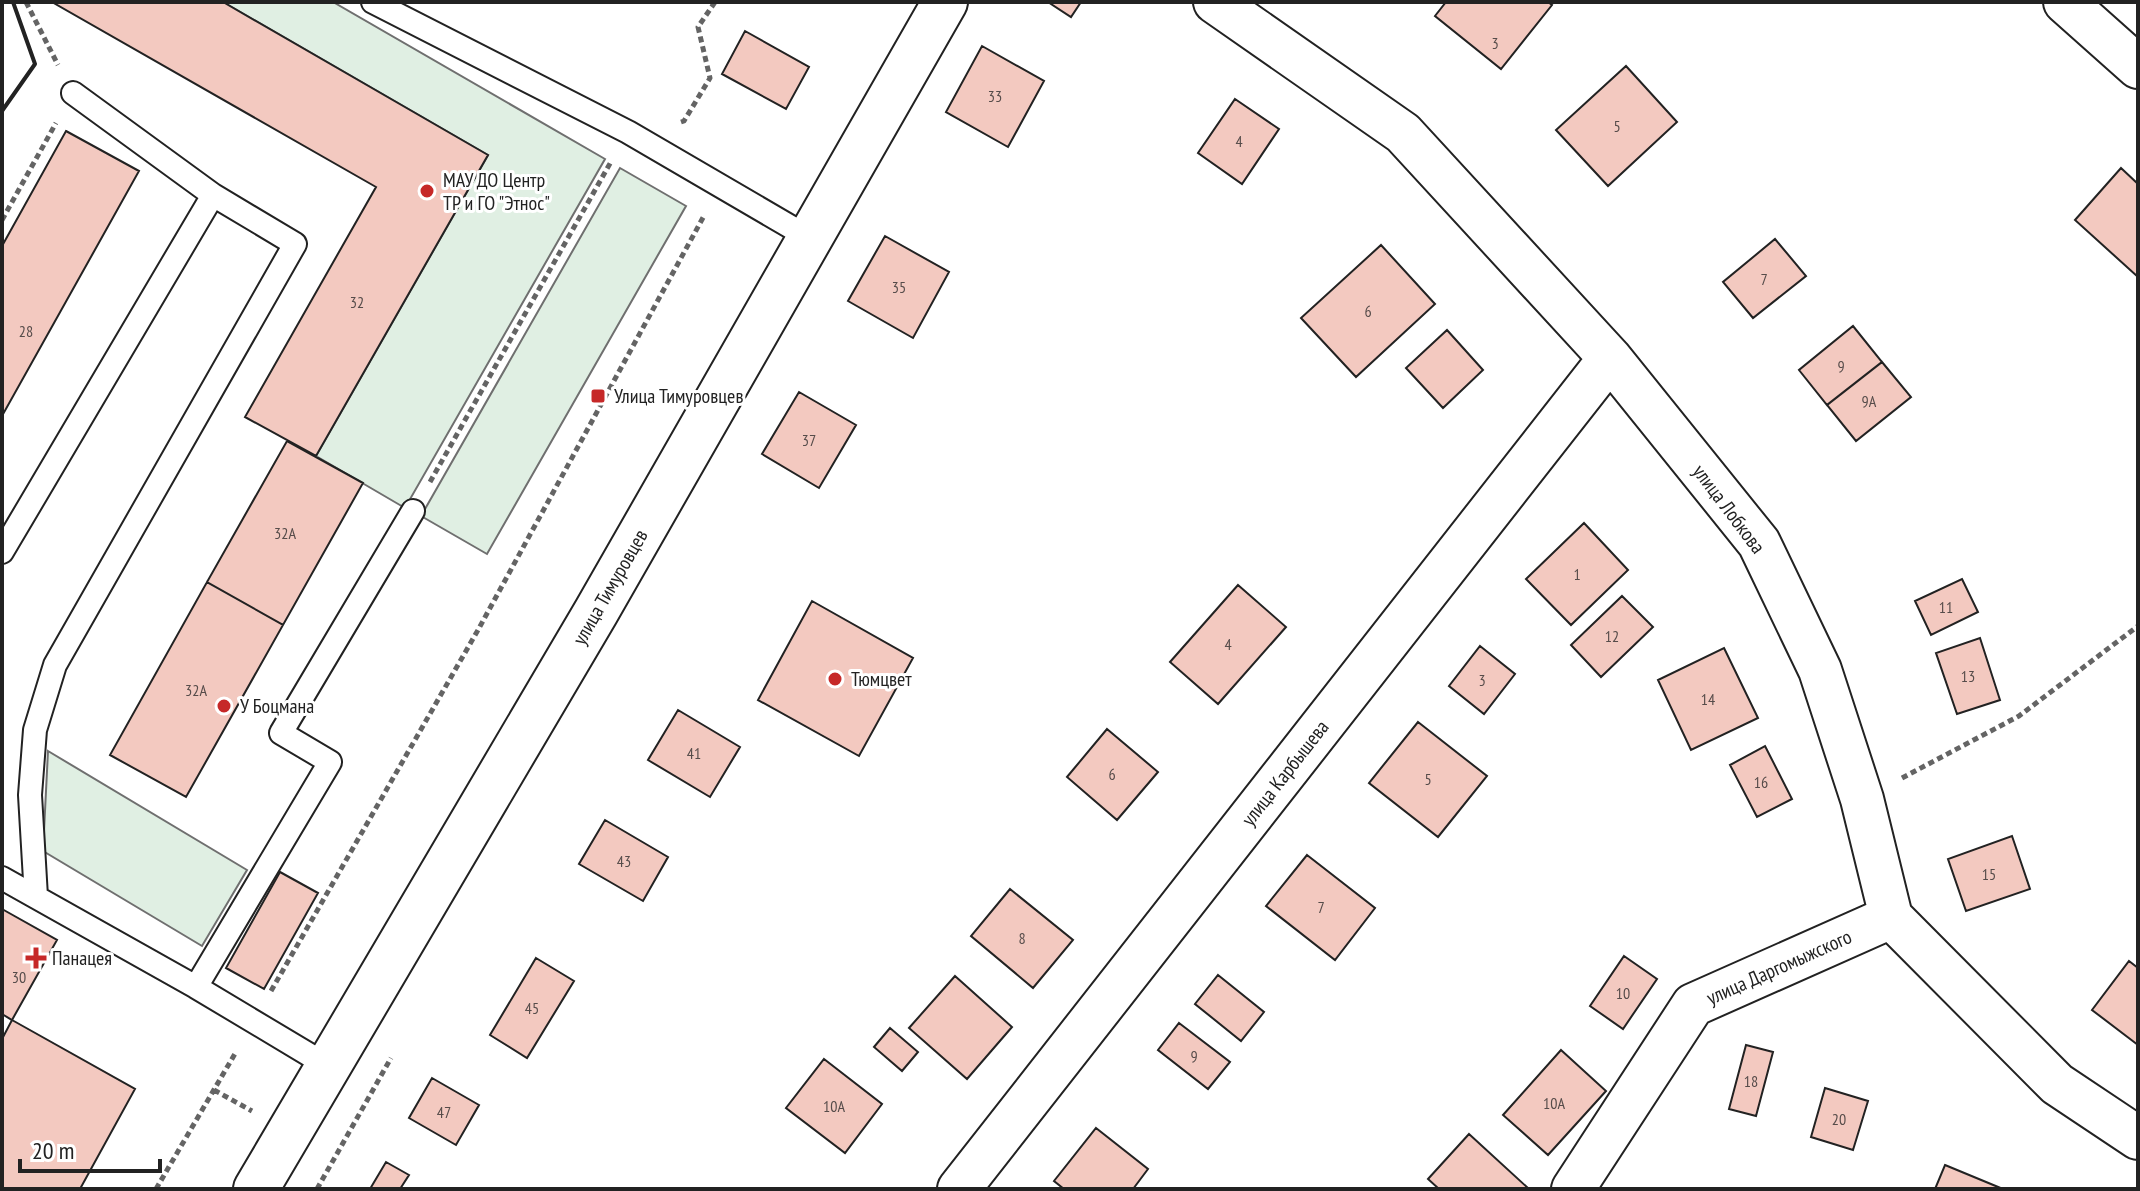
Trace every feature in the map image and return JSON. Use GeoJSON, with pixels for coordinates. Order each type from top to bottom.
{"type":"FeatureCollection","features":[{"type":"Feature","properties":{"kind":"main road","name":"улица Тимуровцев"},"geometry":{"type":"LineString","coordinates":[[257,1182],[596,612],[945,2]]}},
{"type":"Feature","properties":{"kind":"street","name":"улица Лобкова"},"geometry":{"type":"LineString","coordinates":[[1215,2],[1403,133],[1610,358],[1759,543],[1820,670],[1862,799],[1891,917]]}},
{"type":"Feature","properties":{"kind":"street"},"geometry":{"type":"LineString","coordinates":[[2065,2],[2138,67]]}},
{"type":"Feature","properties":{"kind":"street","name":"улица Карбышева"},"geometry":{"type":"LineString","coordinates":[[959,1189],[1610,358]]}},
{"type":"Feature","properties":{"kind":"street"},"geometry":{"type":"LineString","coordinates":[[1891,917],[2057,1084],[2138,1138]]}},
{"type":"Feature","properties":{"kind":"street","name":"улица Даргомыжского"},"geometry":{"type":"LineString","coordinates":[[1573,1189],[1693,1005],[1891,917]]}},
{"type":"Feature","properties":{"kind":"lane"},"geometry":{"type":"LineString","coordinates":[[373,2],[628,132],[808,237]]}},
{"type":"Feature","properties":{"kind":"lane"},"geometry":{"type":"LineString","coordinates":[[36,897],[30,795],[35,730],[55,665],[295,244],[213,195],[73,93]]}},
{"type":"Feature","properties":{"kind":"lane"},"geometry":{"type":"LineString","coordinates":[[2,552],[213,195]]}},
{"type":"Feature","properties":{"kind":"lane"},"geometry":{"type":"LineString","coordinates":[[196,987],[330,762],[281,733],[413,511]]}},
{"type":"Feature","properties":{"kind":"lane"},"geometry":{"type":"LineString","coordinates":[[2,878],[196,987],[328,1066]]}},
{"type":"Feature","properties":{"kind":"path"},"geometry":{"type":"LineString","coordinates":[[413,511],[628,132],[684,121],[710,78],[698,27],[715,2]]}},
{"type":"Feature","properties":{"kind":"path"},"geometry":{"type":"LineString","coordinates":[[156,1189],[478,630],[720,186]]}},
{"type":"Feature","properties":{"kind":"path"},"geometry":{"type":"LineString","coordinates":[[1862,799],[2019,716],[2138,626]]}},
{"type":"Feature","properties":{"kind":"green space"},"geometry":{"type":"Polygon","coordinates":[[[223,2],[333,2],[605,159],[405,508],[316,456],[488,155],[223,2]]]}},
{"type":"Feature","properties":{"kind":"green space"},"geometry":{"type":"Polygon","coordinates":[[[620,168],[686,206],[487,554],[421,516],[620,168]]]}},
{"type":"Feature","properties":{"kind":"green space"},"geometry":{"type":"Polygon","coordinates":[[[48,751],[247,870],[202,946],[43,851],[48,751]]]}},
{"type":"Feature","properties":{"kind":"building"},"geometry":{"type":"Polygon","coordinates":[[[52,2],[223,2],[488,155],[316,456],[245,417],[376,187],[52,2]]]}},
{"type":"Feature","properties":{"kind":"building"},"geometry":{"type":"Polygon","coordinates":[[[1048,2],[1081,2],[1071,17],[1048,2]]]}},
{"type":"Feature","properties":{"kind":"building"},"geometry":{"type":"Polygon","coordinates":[[[1446,2],[1548,2],[1552,5],[1501,69],[1435,16],[1446,2]]]}},
{"type":"Feature","properties":{"kind":"building"},"geometry":{"type":"Polygon","coordinates":[[[745,31],[809,67],[786,109],[722,74],[745,31]]]}},
{"type":"Feature","properties":{"kind":"building"},"geometry":{"type":"Polygon","coordinates":[[[982,46],[1044,81],[1008,147],[946,112],[982,46]]]}},
{"type":"Feature","properties":{"kind":"building"},"geometry":{"type":"Polygon","coordinates":[[[1626,66],[1677,122],[1608,186],[1556,130],[1626,66]]]}},
{"type":"Feature","properties":{"kind":"building"},"geometry":{"type":"Polygon","coordinates":[[[1235,99],[1279,129],[1242,184],[1198,153],[1235,99]]]}},
{"type":"Feature","properties":{"kind":"building"},"geometry":{"type":"Polygon","coordinates":[[[66,131],[139,171],[2,416],[2,246],[66,131]]]}},
{"type":"Feature","properties":{"kind":"building"},"geometry":{"type":"Polygon","coordinates":[[[2121,168],[2138,184],[2138,277],[2075,220],[2121,168]]]}},
{"type":"Feature","properties":{"kind":"building"},"geometry":{"type":"Polygon","coordinates":[[[885,236],[949,272],[913,338],[848,301],[885,236]]]}},
{"type":"Feature","properties":{"kind":"building"},"geometry":{"type":"Polygon","coordinates":[[[1775,239],[1806,276],[1753,318],[1723,282],[1775,239]]]}},
{"type":"Feature","properties":{"kind":"building"},"geometry":{"type":"Polygon","coordinates":[[[1381,245],[1435,304],[1356,377],[1301,318],[1381,245]]]}},
{"type":"Feature","properties":{"kind":"building"},"geometry":{"type":"Polygon","coordinates":[[[1853,326],[1882,362],[1827,405],[1799,370],[1853,326]]]}},
{"type":"Feature","properties":{"kind":"building"},"geometry":{"type":"Polygon","coordinates":[[[1447,330],[1483,370],[1443,408],[1406,368],[1447,330]]]}},
{"type":"Feature","properties":{"kind":"building"},"geometry":{"type":"Polygon","coordinates":[[[1882,362],[1911,397],[1856,441],[1827,405],[1882,362]]]}},
{"type":"Feature","properties":{"kind":"building"},"geometry":{"type":"Polygon","coordinates":[[[799,392],[856,425],[819,488],[762,454],[799,392]]]}},
{"type":"Feature","properties":{"kind":"building"},"geometry":{"type":"Polygon","coordinates":[[[287,441],[363,483],[283,625],[207,582],[287,441]]]}},
{"type":"Feature","properties":{"kind":"building"},"geometry":{"type":"Polygon","coordinates":[[[1584,523],[1628,570],[1571,625],[1526,579],[1584,523]]]}},
{"type":"Feature","properties":{"kind":"building"},"geometry":{"type":"Polygon","coordinates":[[[1962,579],[1978,612],[1931,635],[1915,601],[1962,579]]]}},
{"type":"Feature","properties":{"kind":"building"},"geometry":{"type":"Polygon","coordinates":[[[207,582],[283,625],[186,797],[110,755],[207,582]]]}},
{"type":"Feature","properties":{"kind":"building"},"geometry":{"type":"Polygon","coordinates":[[[1238,585],[1286,627],[1218,704],[1170,662],[1238,585]]]}},
{"type":"Feature","properties":{"kind":"building"},"geometry":{"type":"Polygon","coordinates":[[[1622,596],[1653,627],[1601,677],[1571,645],[1622,596]]]}},
{"type":"Feature","properties":{"kind":"building","name":"Тюмцвет"},"geometry":{"type":"Polygon","coordinates":[[[812,601],[913,658],[859,756],[758,700],[812,601]]]}},
{"type":"Feature","properties":{"kind":"building"},"geometry":{"type":"Polygon","coordinates":[[[1980,638],[2000,700],[1957,714],[1936,653],[1980,638]]]}},
{"type":"Feature","properties":{"kind":"building"},"geometry":{"type":"Polygon","coordinates":[[[1480,646],[1515,674],[1484,714],[1449,686],[1480,646]]]}},
{"type":"Feature","properties":{"kind":"building"},"geometry":{"type":"Polygon","coordinates":[[[1724,648],[1758,718],[1691,750],[1658,680],[1724,648]]]}},
{"type":"Feature","properties":{"kind":"building"},"geometry":{"type":"Polygon","coordinates":[[[678,710],[740,747],[710,797],[648,760],[678,710]]]}},
{"type":"Feature","properties":{"kind":"building"},"geometry":{"type":"Polygon","coordinates":[[[1418,722],[1487,776],[1438,837],[1369,783],[1418,722]]]}},
{"type":"Feature","properties":{"kind":"building"},"geometry":{"type":"Polygon","coordinates":[[[1107,729],[1158,772],[1117,820],[1067,777],[1107,729]]]}},
{"type":"Feature","properties":{"kind":"building"},"geometry":{"type":"Polygon","coordinates":[[[1765,746],[1792,799],[1757,817],[1730,765],[1765,746]]]}},
{"type":"Feature","properties":{"kind":"building"},"geometry":{"type":"Polygon","coordinates":[[[605,820],[668,857],[643,901],[579,864],[605,820]]]}},
{"type":"Feature","properties":{"kind":"building"},"geometry":{"type":"Polygon","coordinates":[[[2012,836],[2030,889],[1966,911],[1948,859],[2012,836]]]}},
{"type":"Feature","properties":{"kind":"building"},"geometry":{"type":"Polygon","coordinates":[[[1307,855],[1375,908],[1335,960],[1266,906],[1307,855]]]}},
{"type":"Feature","properties":{"kind":"building"},"geometry":{"type":"Polygon","coordinates":[[[280,872],[318,893],[264,989],[226,968],[280,872]]]}},
{"type":"Feature","properties":{"kind":"building"},"geometry":{"type":"Polygon","coordinates":[[[1010,889],[1073,940],[1033,988],[971,936],[1010,889]]]}},
{"type":"Feature","properties":{"kind":"building"},"geometry":{"type":"Polygon","coordinates":[[[2,909],[57,940],[12,1020],[2,1014],[2,909]]]}},
{"type":"Feature","properties":{"kind":"building"},"geometry":{"type":"Polygon","coordinates":[[[1624,956],[1657,979],[1623,1029],[1590,1006],[1624,956]]]}},
{"type":"Feature","properties":{"kind":"building"},"geometry":{"type":"Polygon","coordinates":[[[536,958],[574,981],[527,1058],[490,1035],[536,958]]]}},
{"type":"Feature","properties":{"kind":"building"},"geometry":{"type":"Polygon","coordinates":[[[2129,961],[2138,968],[2138,1045],[2092,1010],[2129,961]]]}},
{"type":"Feature","properties":{"kind":"building"},"geometry":{"type":"Polygon","coordinates":[[[1218,975],[1264,1012],[1241,1041],[1195,1004],[1218,975]]]}},
{"type":"Feature","properties":{"kind":"building"},"geometry":{"type":"Polygon","coordinates":[[[955,976],[1012,1027],[967,1079],[909,1028],[955,976]]]}},
{"type":"Feature","properties":{"kind":"building"},"geometry":{"type":"Polygon","coordinates":[[[12,1020],[135,1089],[80,1189],[2,1189],[2,1039],[12,1020]]]}},
{"type":"Feature","properties":{"kind":"building"},"geometry":{"type":"Polygon","coordinates":[[[1179,1023],[1230,1062],[1208,1089],[1158,1050],[1179,1023]]]}},
{"type":"Feature","properties":{"kind":"building"},"geometry":{"type":"Polygon","coordinates":[[[890,1028],[918,1052],[902,1071],[874,1047],[890,1028]]]}},
{"type":"Feature","properties":{"kind":"building"},"geometry":{"type":"Polygon","coordinates":[[[1746,1045],[1773,1052],[1756,1116],[1729,1109],[1746,1045]]]}},
{"type":"Feature","properties":{"kind":"building"},"geometry":{"type":"Polygon","coordinates":[[[1561,1050],[1606,1091],[1548,1155],[1503,1115],[1561,1050]]]}},
{"type":"Feature","properties":{"kind":"building"},"geometry":{"type":"Polygon","coordinates":[[[824,1059],[882,1104],[845,1153],[786,1108],[824,1059]]]}},
{"type":"Feature","properties":{"kind":"building"},"geometry":{"type":"Polygon","coordinates":[[[432,1078],[479,1105],[456,1145],[409,1118],[432,1078]]]}},
{"type":"Feature","properties":{"kind":"building"},"geometry":{"type":"Polygon","coordinates":[[[1825,1088],[1868,1101],[1853,1150],[1811,1137],[1825,1088]]]}},
{"type":"Feature","properties":{"kind":"building"},"geometry":{"type":"Polygon","coordinates":[[[1096,1128],[1148,1169],[1133,1189],[1064,1189],[1054,1181],[1096,1128]]]}},
{"type":"Feature","properties":{"kind":"building"},"geometry":{"type":"Polygon","coordinates":[[[1469,1134],[1529,1189],[1439,1189],[1428,1179],[1469,1134]]]}},
{"type":"Feature","properties":{"kind":"building"},"geometry":{"type":"Polygon","coordinates":[[[386,1162],[409,1175],[400,1189],[370,1189],[386,1162]]]}},
{"type":"Feature","properties":{"kind":"building"},"geometry":{"type":"Polygon","coordinates":[[[1945,1165],[2003,1189],[1935,1189],[1945,1165]]]}},
{"type":"Feature","properties":{"kind":"wall"},"geometry":{"type":"LineString","coordinates":[[2,111],[35,64],[13,2]]}},
{"type":"Feature","properties":{"kind":"place","name":"МАУ ДО Центр ТР и ГО \"Этнос\""},"geometry":{"type":"Point","coordinates":[427,191]}},
{"type":"Feature","properties":{"kind":"place","name":"Улица Тимуровцев"},"geometry":{"type":"Point","coordinates":[598,396]}},
{"type":"Feature","properties":{"kind":"place","name":"Тюмцвет"},"geometry":{"type":"Point","coordinates":[835,679]}},
{"type":"Feature","properties":{"kind":"place","name":"У Боцмана"},"geometry":{"type":"Point","coordinates":[224,706]}},
{"type":"Feature","properties":{"kind":"place","name":"Панацея"},"geometry":{"type":"Point","coordinates":[36,958]}}]}
